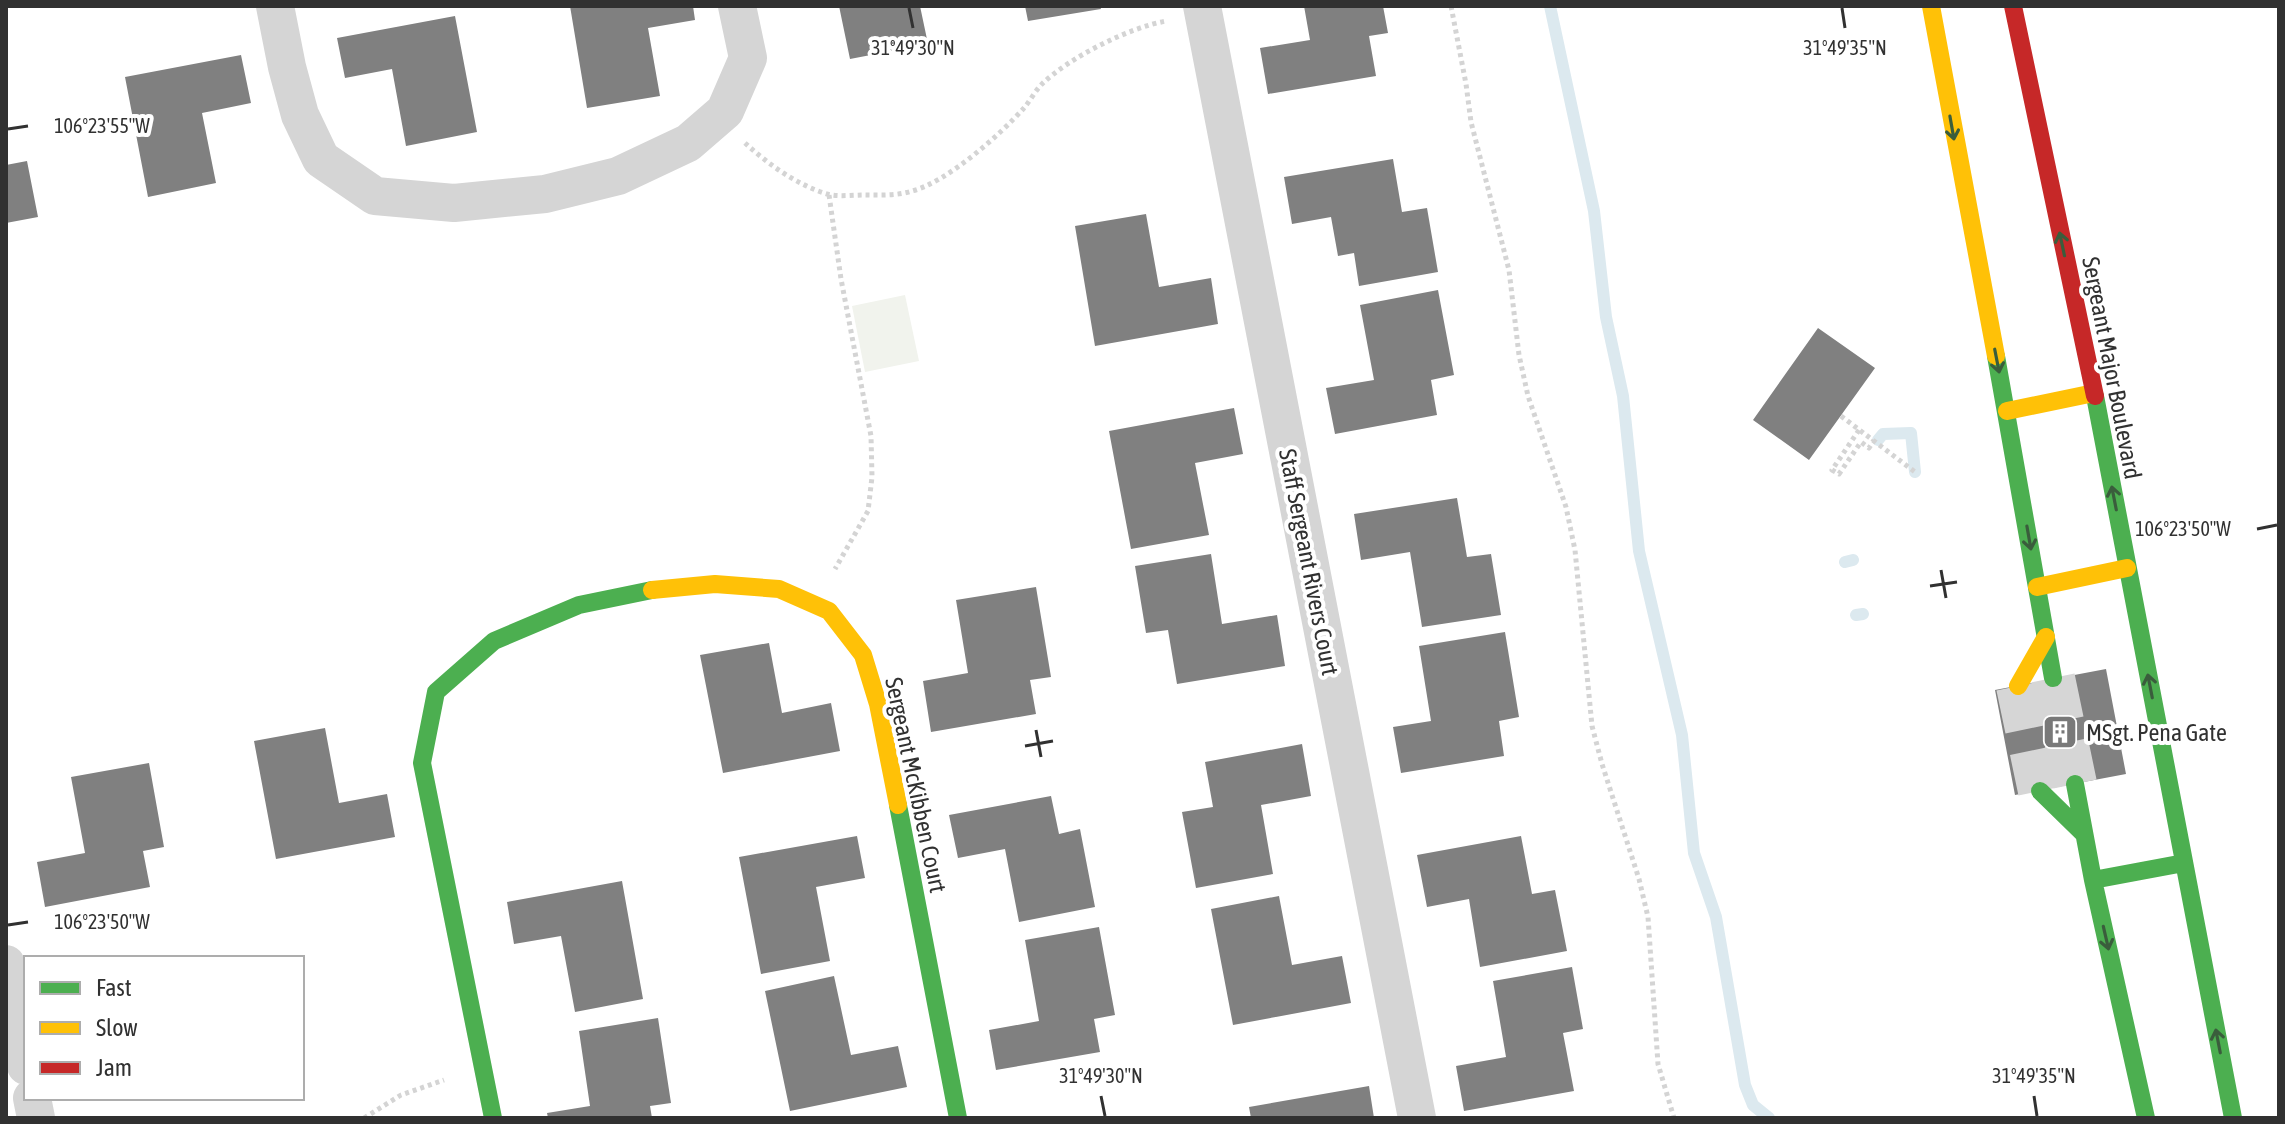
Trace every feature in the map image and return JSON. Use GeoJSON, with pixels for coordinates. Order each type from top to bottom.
{"type":"FeatureCollection","features":[{"type":"Feature","properties":{"kind":"street"},"geometry":{"type":"LineString","coordinates":[[275,6],[300,115],[321,159],[375,196],[454,203],[545,194],[618,176],[688,143],[725,111],[748,58],[737,6]]}},
{"type":"Feature","properties":{"kind":"street"},"geometry":{"type":"LineString","coordinates":[[1931,6],[2007,411],[2053,678]]}},
{"type":"Feature","properties":{"kind":"street","name":"Sergeant Major Boulevard"},"geometry":{"type":"LineString","coordinates":[[2013,6],[2094,393],[2233,1118]]}},
{"type":"Feature","properties":{"kind":"street","name":"Staff Sergeant Rivers Court"},"geometry":{"type":"LineString","coordinates":[[1202,10],[1417,1118]]}},
{"type":"Feature","properties":{"kind":"street"},"geometry":{"type":"LineString","coordinates":[[2007,411],[2094,393]]}},
{"type":"Feature","properties":{"kind":"street"},"geometry":{"type":"LineString","coordinates":[[2037,587],[2127,568]]}},
{"type":"Feature","properties":{"kind":"street","name":"Sergeant McKibben Court"},"geometry":{"type":"LineString","coordinates":[[493,1118],[422,763],[436,692],[494,641],[579,605],[651,590],[715,584],[779,589],[829,611],[863,655],[878,704],[958,1118]]}},
{"type":"Feature","properties":{"kind":"street"},"geometry":{"type":"LineString","coordinates":[[2046,637],[2072,665]]}},
{"type":"Feature","properties":{"kind":"street"},"geometry":{"type":"LineString","coordinates":[[2018,686],[2046,637]]}},
{"type":"Feature","properties":{"kind":"street"},"geometry":{"type":"LineString","coordinates":[[2075,784],[2146,1118]]}},
{"type":"Feature","properties":{"kind":"street"},"geometry":{"type":"LineString","coordinates":[[2040,791],[2083,833]]}},
{"type":"Feature","properties":{"kind":"street"},"geometry":{"type":"LineString","coordinates":[[2083,833],[2097,792]]}},
{"type":"Feature","properties":{"kind":"street"},"geometry":{"type":"LineString","coordinates":[[2093,880],[2184,863]]}},
{"type":"Feature","properties":{"kind":"street"},"geometry":{"type":"LineString","coordinates":[[6,964],[24,1056]]}},
{"type":"Feature","properties":{"kind":"path"},"geometry":{"type":"LineString","coordinates":[[1451,6],[1471,122],[1509,270],[1519,355],[1528,396],[1566,507],[1575,550],[1592,726],[1648,917],[1658,1064],[1674,1118]]}},
{"type":"Feature","properties":{"kind":"path"},"geometry":{"type":"LineString","coordinates":[[718,118],[764,161],[829,195],[887,195],[913,191],[935,182],[972,156],[1022,110],[1043,84],[1073,62],[1115,38],[1202,10]]}},
{"type":"Feature","properties":{"kind":"path"},"geometry":{"type":"LineString","coordinates":[[814,604],[868,511],[872,477],[871,436],[841,279],[829,195]]}},
{"type":"Feature","properties":{"kind":"path"},"geometry":{"type":"LineString","coordinates":[[1841,416],[1915,472]]}},
{"type":"Feature","properties":{"kind":"path"},"geometry":{"type":"LineString","coordinates":[[1859,430],[1832,470],[1839,474],[1861,442],[1869,448],[1874,440]]}},
{"type":"Feature","properties":{"kind":"path"},"geometry":{"type":"LineString","coordinates":[[364,1118],[401,1095],[438,1081],[484,1071]]}},
{"type":"Feature","properties":{"kind":"shaded area"},"geometry":{"type":"Polygon","coordinates":[[[905,295],[919,361],[865,372],[852,306],[905,295]]]}},
{"type":"Feature","properties":{"kind":"building"},"geometry":{"type":"Polygon","coordinates":[[[570,6],[693,6],[695,20],[648,28],[660,96],[587,108],[570,6]]]}},
{"type":"Feature","properties":{"kind":"building"},"geometry":{"type":"Polygon","coordinates":[[[839,6],[920,6],[928,44],[850,59],[839,6]]]}},
{"type":"Feature","properties":{"kind":"building"},"geometry":{"type":"Polygon","coordinates":[[[1025,6],[1100,6],[1101,9],[1028,21],[1025,6]]]}},
{"type":"Feature","properties":{"kind":"building"},"geometry":{"type":"Polygon","coordinates":[[[1304,6],[1383,6],[1388,33],[1369,36],[1376,76],[1268,94],[1260,48],[1310,40],[1304,6]]]}},
{"type":"Feature","properties":{"kind":"building"},"geometry":{"type":"Polygon","coordinates":[[[455,16],[477,132],[406,146],[392,69],[345,78],[337,38],[455,16]]]}},
{"type":"Feature","properties":{"kind":"building"},"geometry":{"type":"Polygon","coordinates":[[[241,55],[251,103],[202,113],[216,183],[148,197],[125,77],[241,55]]]}},
{"type":"Feature","properties":{"kind":"building"},"geometry":{"type":"Polygon","coordinates":[[[1393,159],[1402,212],[1427,208],[1438,272],[1359,286],[1354,253],[1338,256],[1331,217],[1292,224],[1284,177],[1393,159]]]}},
{"type":"Feature","properties":{"kind":"building"},"geometry":{"type":"Polygon","coordinates":[[[27,161],[38,217],[6,223],[6,165],[27,161]]]}},
{"type":"Feature","properties":{"kind":"building"},"geometry":{"type":"Polygon","coordinates":[[[1146,214],[1159,287],[1211,278],[1218,324],[1095,346],[1075,226],[1146,214]]]}},
{"type":"Feature","properties":{"kind":"building"},"geometry":{"type":"Polygon","coordinates":[[[1438,290],[1454,375],[1431,380],[1437,415],[1335,434],[1326,388],[1374,380],[1360,305],[1438,290]]]}},
{"type":"Feature","properties":{"kind":"building"},"geometry":{"type":"Polygon","coordinates":[[[1818,328],[1875,368],[1809,460],[1753,420],[1818,328]]]}},
{"type":"Feature","properties":{"kind":"building"},"geometry":{"type":"Polygon","coordinates":[[[1234,408],[1243,454],[1195,463],[1209,535],[1131,549],[1109,431],[1234,408]]]}},
{"type":"Feature","properties":{"kind":"building"},"geometry":{"type":"Polygon","coordinates":[[[1457,498],[1467,557],[1491,554],[1501,615],[1422,627],[1410,552],[1361,560],[1354,514],[1457,498]]]}},
{"type":"Feature","properties":{"kind":"building"},"geometry":{"type":"Polygon","coordinates":[[[1211,554],[1222,624],[1277,615],[1285,666],[1177,684],[1168,630],[1146,633],[1135,566],[1211,554]]]}},
{"type":"Feature","properties":{"kind":"building"},"geometry":{"type":"Polygon","coordinates":[[[1036,587],[1051,677],[1030,680],[1036,714],[931,732],[923,681],[968,673],[956,600],[1036,587]]]}},
{"type":"Feature","properties":{"kind":"building"},"geometry":{"type":"Polygon","coordinates":[[[1505,632],[1519,717],[1499,721],[1504,756],[1401,773],[1393,727],[1431,721],[1419,646],[1505,632]]]}},
{"type":"Feature","properties":{"kind":"building"},"geometry":{"type":"Polygon","coordinates":[[[769,643],[782,713],[831,703],[840,751],[723,773],[700,655],[769,643]]]}},
{"type":"Feature","properties":{"kind":"building","name":"MSgt. Pena Gate"},"geometry":{"type":"Polygon","coordinates":[[[2106,669],[2126,774],[2015,795],[1995,690],[2106,669]]]}},
{"type":"Feature","properties":{"kind":"building"},"geometry":{"type":"Polygon","coordinates":[[[325,728],[339,803],[387,794],[395,837],[276,859],[254,741],[325,728]]]}},
{"type":"Feature","properties":{"kind":"building"},"geometry":{"type":"Polygon","coordinates":[[[1302,744],[1311,796],[1261,805],[1273,874],[1196,888],[1182,812],[1213,807],[1205,762],[1302,744]]]}},
{"type":"Feature","properties":{"kind":"building"},"geometry":{"type":"Polygon","coordinates":[[[149,763],[164,847],[143,851],[150,887],[45,907],[37,862],[85,853],[71,777],[149,763]]]}},
{"type":"Feature","properties":{"kind":"building"},"geometry":{"type":"Polygon","coordinates":[[[1051,796],[1059,834],[1080,829],[1095,907],[1019,922],[1005,849],[958,858],[949,815],[1051,796]]]}},
{"type":"Feature","properties":{"kind":"building"},"geometry":{"type":"Polygon","coordinates":[[[857,836],[865,878],[816,887],[830,961],[761,974],[739,857],[857,836]]]}},
{"type":"Feature","properties":{"kind":"building"},"geometry":{"type":"Polygon","coordinates":[[[1521,836],[1532,894],[1555,890],[1567,951],[1480,967],[1469,899],[1427,907],[1417,855],[1521,836]]]}},
{"type":"Feature","properties":{"kind":"building"},"geometry":{"type":"Polygon","coordinates":[[[622,881],[643,999],[575,1012],[561,936],[514,944],[507,902],[622,881]]]}},
{"type":"Feature","properties":{"kind":"building"},"geometry":{"type":"Polygon","coordinates":[[[1279,896],[1292,965],[1342,956],[1351,1003],[1233,1025],[1211,909],[1279,896]]]}},
{"type":"Feature","properties":{"kind":"building"},"geometry":{"type":"Polygon","coordinates":[[[1099,927],[1115,1015],[1094,1019],[1100,1052],[996,1070],[989,1030],[1039,1021],[1025,940],[1099,927]]]}},
{"type":"Feature","properties":{"kind":"building"},"geometry":{"type":"Polygon","coordinates":[[[1572,967],[1583,1029],[1563,1033],[1574,1091],[1464,1111],[1456,1066],[1506,1057],[1493,981],[1572,967]]]}},
{"type":"Feature","properties":{"kind":"building"},"geometry":{"type":"Polygon","coordinates":[[[834,976],[851,1055],[898,1046],[907,1087],[790,1111],[765,991],[834,976]]]}},
{"type":"Feature","properties":{"kind":"building"},"geometry":{"type":"Polygon","coordinates":[[[658,1018],[671,1103],[650,1106],[652,1118],[548,1118],[547,1113],[590,1106],[579,1031],[658,1018]]]}},
{"type":"Feature","properties":{"kind":"building"},"geometry":{"type":"Polygon","coordinates":[[[1369,1086],[1374,1118],[1251,1118],[1249,1107],[1369,1086]]]}},
{"type":"Feature","properties":{"kind":"waterway"},"geometry":{"type":"LineString","coordinates":[[1550,6],[1594,211],[1606,317],[1623,396],[1639,551],[1682,735],[1694,853],[1716,917],[1745,1085],[1753,1105],[1769,1118]]}},
{"type":"Feature","properties":{"kind":"waterway"},"geometry":{"type":"LineString","coordinates":[[1878,440],[1883,434],[1911,433],[1915,472]]}},
{"type":"Feature","properties":{"kind":"waterway"},"geometry":{"type":"LineString","coordinates":[[1845,562],[1853,560]]}},
{"type":"Feature","properties":{"kind":"waterway"},"geometry":{"type":"LineString","coordinates":[[1856,615],[1863,614]]}},
{"type":"Feature","properties":{"kind":"tunnel"},"geometry":{"type":"LineString","coordinates":[[2053,678],[2075,784]]}},
{"type":"Feature","properties":{"kind":"tunnel"},"geometry":{"type":"LineString","coordinates":[[2018,686],[2040,791]]}},
{"type":"Feature","properties":{"kind":"traffic: fast"},"geometry":{"type":"LineString","coordinates":[[1996,356],[2053,678]]}},
{"type":"Feature","properties":{"kind":"traffic: fast"},"geometry":{"type":"LineString","coordinates":[[2095,396],[2233,1118]]}},
{"type":"Feature","properties":{"kind":"traffic: fast"},"geometry":{"type":"LineString","coordinates":[[493,1118],[422,763],[436,692],[494,641],[579,605],[652,590]]}},
{"type":"Feature","properties":{"kind":"traffic: fast"},"geometry":{"type":"LineString","coordinates":[[2075,784],[2146,1118]]}},
{"type":"Feature","properties":{"kind":"traffic: fast"},"geometry":{"type":"LineString","coordinates":[[2040,791],[2083,833]]}},
{"type":"Feature","properties":{"kind":"traffic: fast"},"geometry":{"type":"LineString","coordinates":[[898,805],[958,1118]]}},
{"type":"Feature","properties":{"kind":"traffic: fast"},"geometry":{"type":"LineString","coordinates":[[2093,880],[2184,863]]}},
{"type":"Feature","properties":{"kind":"traffic: slow"},"geometry":{"type":"LineString","coordinates":[[1931,6],[1996,356]]}},
{"type":"Feature","properties":{"kind":"traffic: slow"},"geometry":{"type":"LineString","coordinates":[[2007,411],[2094,393]]}},
{"type":"Feature","properties":{"kind":"traffic: slow"},"geometry":{"type":"LineString","coordinates":[[2037,587],[2127,568]]}},
{"type":"Feature","properties":{"kind":"traffic: slow"},"geometry":{"type":"LineString","coordinates":[[652,590],[715,584],[779,589],[829,611],[863,655],[878,704],[898,805]]}},
{"type":"Feature","properties":{"kind":"traffic: slow"},"geometry":{"type":"LineString","coordinates":[[2018,686],[2046,637]]}},
{"type":"Feature","properties":{"kind":"traffic: jam"},"geometry":{"type":"LineString","coordinates":[[2013,6],[2095,396]]}},
{"type":"Feature","properties":{"kind":"place","name":"MSgt. Pena Gate"},"geometry":{"type":"Point","coordinates":[2060,732]}}]}
